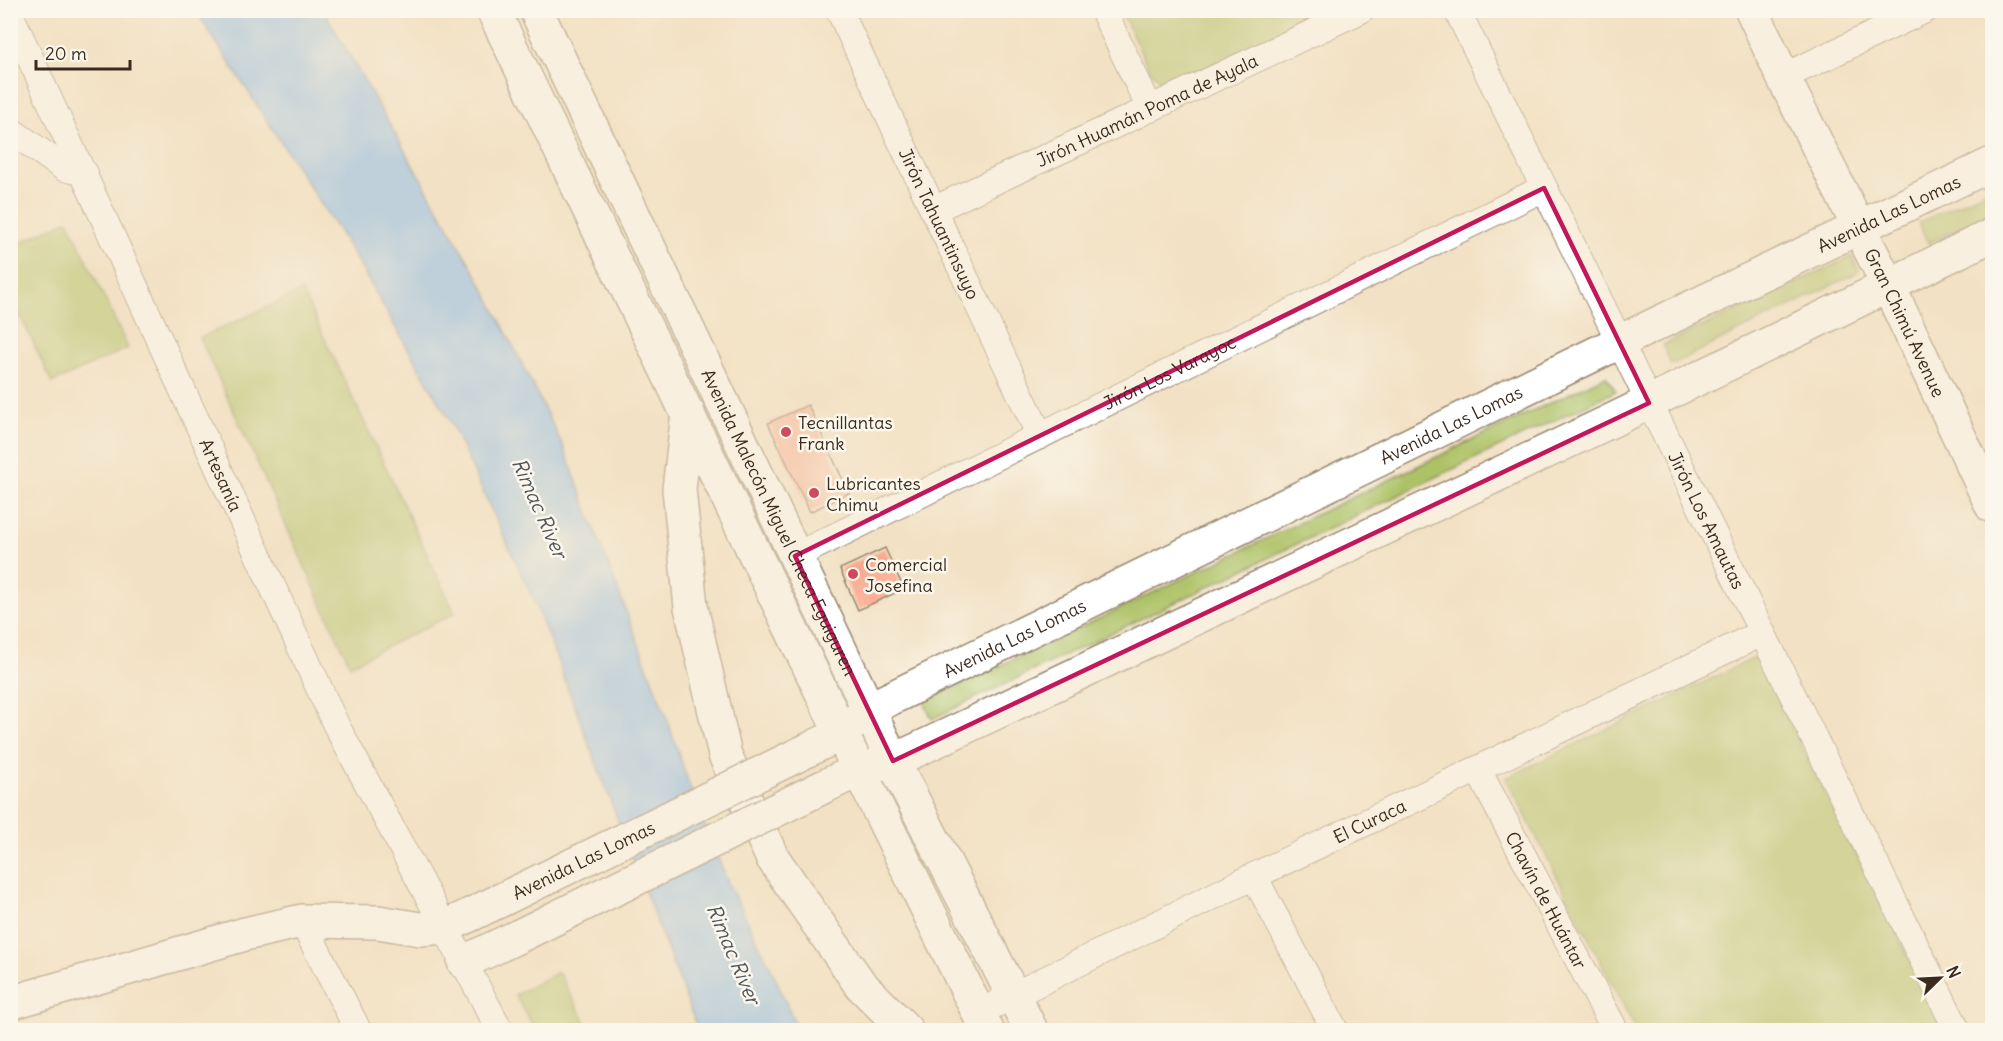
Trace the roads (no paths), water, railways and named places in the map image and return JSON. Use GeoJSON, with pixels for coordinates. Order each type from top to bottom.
{"type":"FeatureCollection","features":[{"type":"Feature","properties":{"kind":"main road","name":"Avenida Malecón Miguel Checa Eguiguren"},"geometry":{"type":"LineString","coordinates":[[493,10],[983,1022]]}},
{"type":"Feature","properties":{"kind":"main road","name":"Avenida Malecón Miguel Checa Eguiguren"},"geometry":{"type":"LineString","coordinates":[[537,10],[893,760],[1030,1030]]}},
{"type":"Feature","properties":{"kind":"main road","name":"Gran Chimú Avenue"},"geometry":{"type":"LineString","coordinates":[[1752,10],[1783,77],[1888,285],[1992,506]]}},
{"type":"Feature","properties":{"kind":"main road","name":"Avenida Las Lomas"},"geometry":{"type":"LineString","coordinates":[[10,1003],[245,934],[302,921],[378,922],[420,929],[445,927],[842,733],[869,709],[1858,226],[1992,164]]}},
{"type":"Feature","properties":{"kind":"main road"},"geometry":{"type":"LineString","coordinates":[[464,962],[825,786],[859,770],[893,760],[1649,403],[1992,235]]}},
{"type":"Feature","properties":{"kind":"main road"},"geometry":{"type":"LineString","coordinates":[[688,413],[679,489],[691,607],[725,755],[772,857],[860,984],[906,1030]]}},
{"type":"Feature","properties":{"kind":"street","name":"Jirón Tahuantinsuyo"},"geometry":{"type":"LineString","coordinates":[[839,10],[1040,436]]}},
{"type":"Feature","properties":{"kind":"street"},"geometry":{"type":"LineString","coordinates":[[1103,10],[1150,109]]}},
{"type":"Feature","properties":{"kind":"street","name":"Jirón Huamán Poma de Ayala"},"geometry":{"type":"LineString","coordinates":[[933,210],[1362,10]]}},
{"type":"Feature","properties":{"kind":"street","name":"Jirón Los Amautas"},"geometry":{"type":"LineString","coordinates":[[1457,10],[1957,1030]]}},
{"type":"Feature","properties":{"kind":"street"},"geometry":{"type":"LineString","coordinates":[[1783,77],[1925,10]]}},
{"type":"Feature","properties":{"kind":"street","name":"Artesanía"},"geometry":{"type":"LineString","coordinates":[[14,32],[85,173],[223,482],[336,725],[500,1030]]}},
{"type":"Feature","properties":{"kind":"street"},"geometry":{"type":"LineString","coordinates":[[10,130],[64,168],[85,173]]}},
{"type":"Feature","properties":{"kind":"street","name":"Jirón Los Varayoc"},"geometry":{"type":"LineString","coordinates":[[795,556],[1544,188]]}},
{"type":"Feature","properties":{"kind":"street","name":"El Curaca"},"geometry":{"type":"LineString","coordinates":[[983,1022],[1012,996],[1254,876],[1762,633]]}},
{"type":"Feature","properties":{"kind":"street","name":"Chavín de Huántar"},"geometry":{"type":"LineString","coordinates":[[1478,770],[1615,1030]]}},
{"type":"Feature","properties":{"kind":"street"},"geometry":{"type":"LineString","coordinates":[[1254,876],[1335,1030]]}},
{"type":"Feature","properties":{"kind":"street"},"geometry":{"type":"LineString","coordinates":[[302,921],[358,1030]]}},
{"type":"Feature","properties":{"kind":"water","name":"Rimac River"},"geometry":{"type":"Polygon","coordinates":[[[196,11],[324,11],[485,290],[563,446],[728,883],[772,970],[798,1030],[698,1030],[536,605],[449,419],[349,247],[196,11]]]}},
{"type":"Feature","properties":{"kind":"place","name":"Tecnillantas Frank"},"geometry":{"type":"Point","coordinates":[786,432]}},
{"type":"Feature","properties":{"kind":"place","name":"Lubricantes Chimu"},"geometry":{"type":"Point","coordinates":[814,493]}},
{"type":"Feature","properties":{"kind":"place","name":"Comercial Josefina"},"geometry":{"type":"Point","coordinates":[853,574]}}]}
